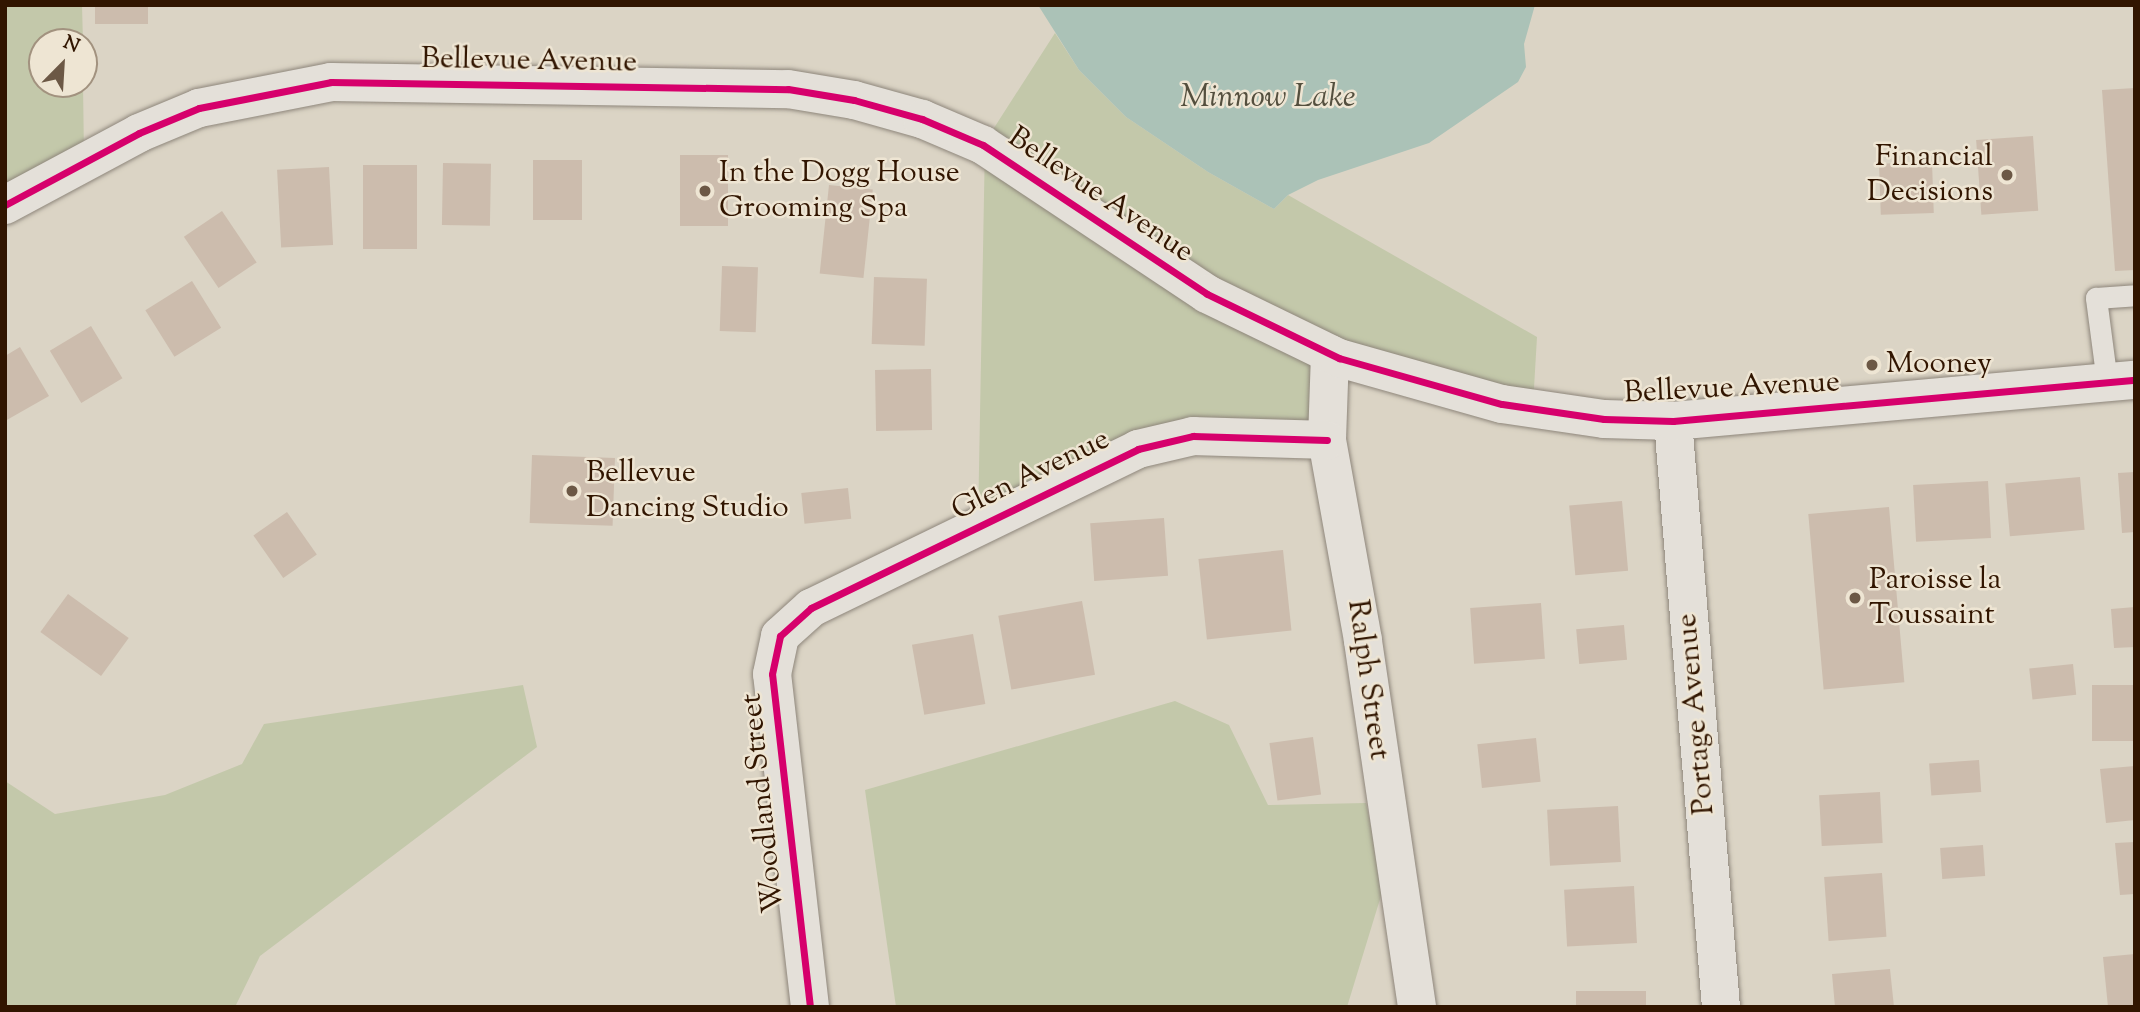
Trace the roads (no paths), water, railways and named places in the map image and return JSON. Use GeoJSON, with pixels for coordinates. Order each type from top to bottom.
{"type":"FeatureCollection","features":[{"type":"Feature","properties":{"kind":"street","name":"Bellevue Avenue"},"geometry":{"type":"LineString","coordinates":[[5,205],[139,133],[199,108],[331,82],[789,89],[855,100],[908,115],[983,145],[1148,258],[1207,294],[1330,354],[1423,385],[1502,404],[1604,419],[1673,421],[2121,381]]}},
{"type":"Feature","properties":{"kind":"street","name":"Ralph Street"},"geometry":{"type":"LineString","coordinates":[[1330,354],[1327,440],[1363,641],[1417,1007]]}},
{"type":"Feature","properties":{"kind":"street","name":"Portage Avenue"},"geometry":{"type":"LineString","coordinates":[[1673,421],[1721,1007]]}},
{"type":"Feature","properties":{"kind":"street","name":"Glen Avenue"},"geometry":{"type":"LineString","coordinates":[[811,608],[1138,449],[1193,436],[1327,440]]}},
{"type":"Feature","properties":{"kind":"street","name":"Woodland Street"},"geometry":{"type":"LineString","coordinates":[[810,1007],[772,674],[780,636],[811,608]]}},
{"type":"Feature","properties":{"kind":"lane"},"geometry":{"type":"LineString","coordinates":[[2121,381],[2096,298],[2135,295]]}},
{"type":"Feature","properties":{"kind":"water","name":"Minnow Lake"},"geometry":{"type":"Polygon","coordinates":[[[1038,5],[1535,5],[1524,44],[1526,67],[1518,82],[1429,143],[1318,180],[1288,195],[1274,209],[1208,172],[1126,117],[1079,70],[1038,5]]]}},
{"type":"Feature","properties":{"kind":"place","name":"Financial Decisions"},"geometry":{"type":"Point","coordinates":[2007,175]}},
{"type":"Feature","properties":{"kind":"place","name":"In the Dogg House Grooming Spa"},"geometry":{"type":"Point","coordinates":[705,191]}},
{"type":"Feature","properties":{"kind":"place","name":"Mooney"},"geometry":{"type":"Point","coordinates":[1872,365]}},
{"type":"Feature","properties":{"kind":"place","name":"Bellevue Dancing Studio"},"geometry":{"type":"Point","coordinates":[572,491]}},
{"type":"Feature","properties":{"kind":"place","name":"Paroisse la Toussaint"},"geometry":{"type":"Point","coordinates":[1855,598]}}]}
